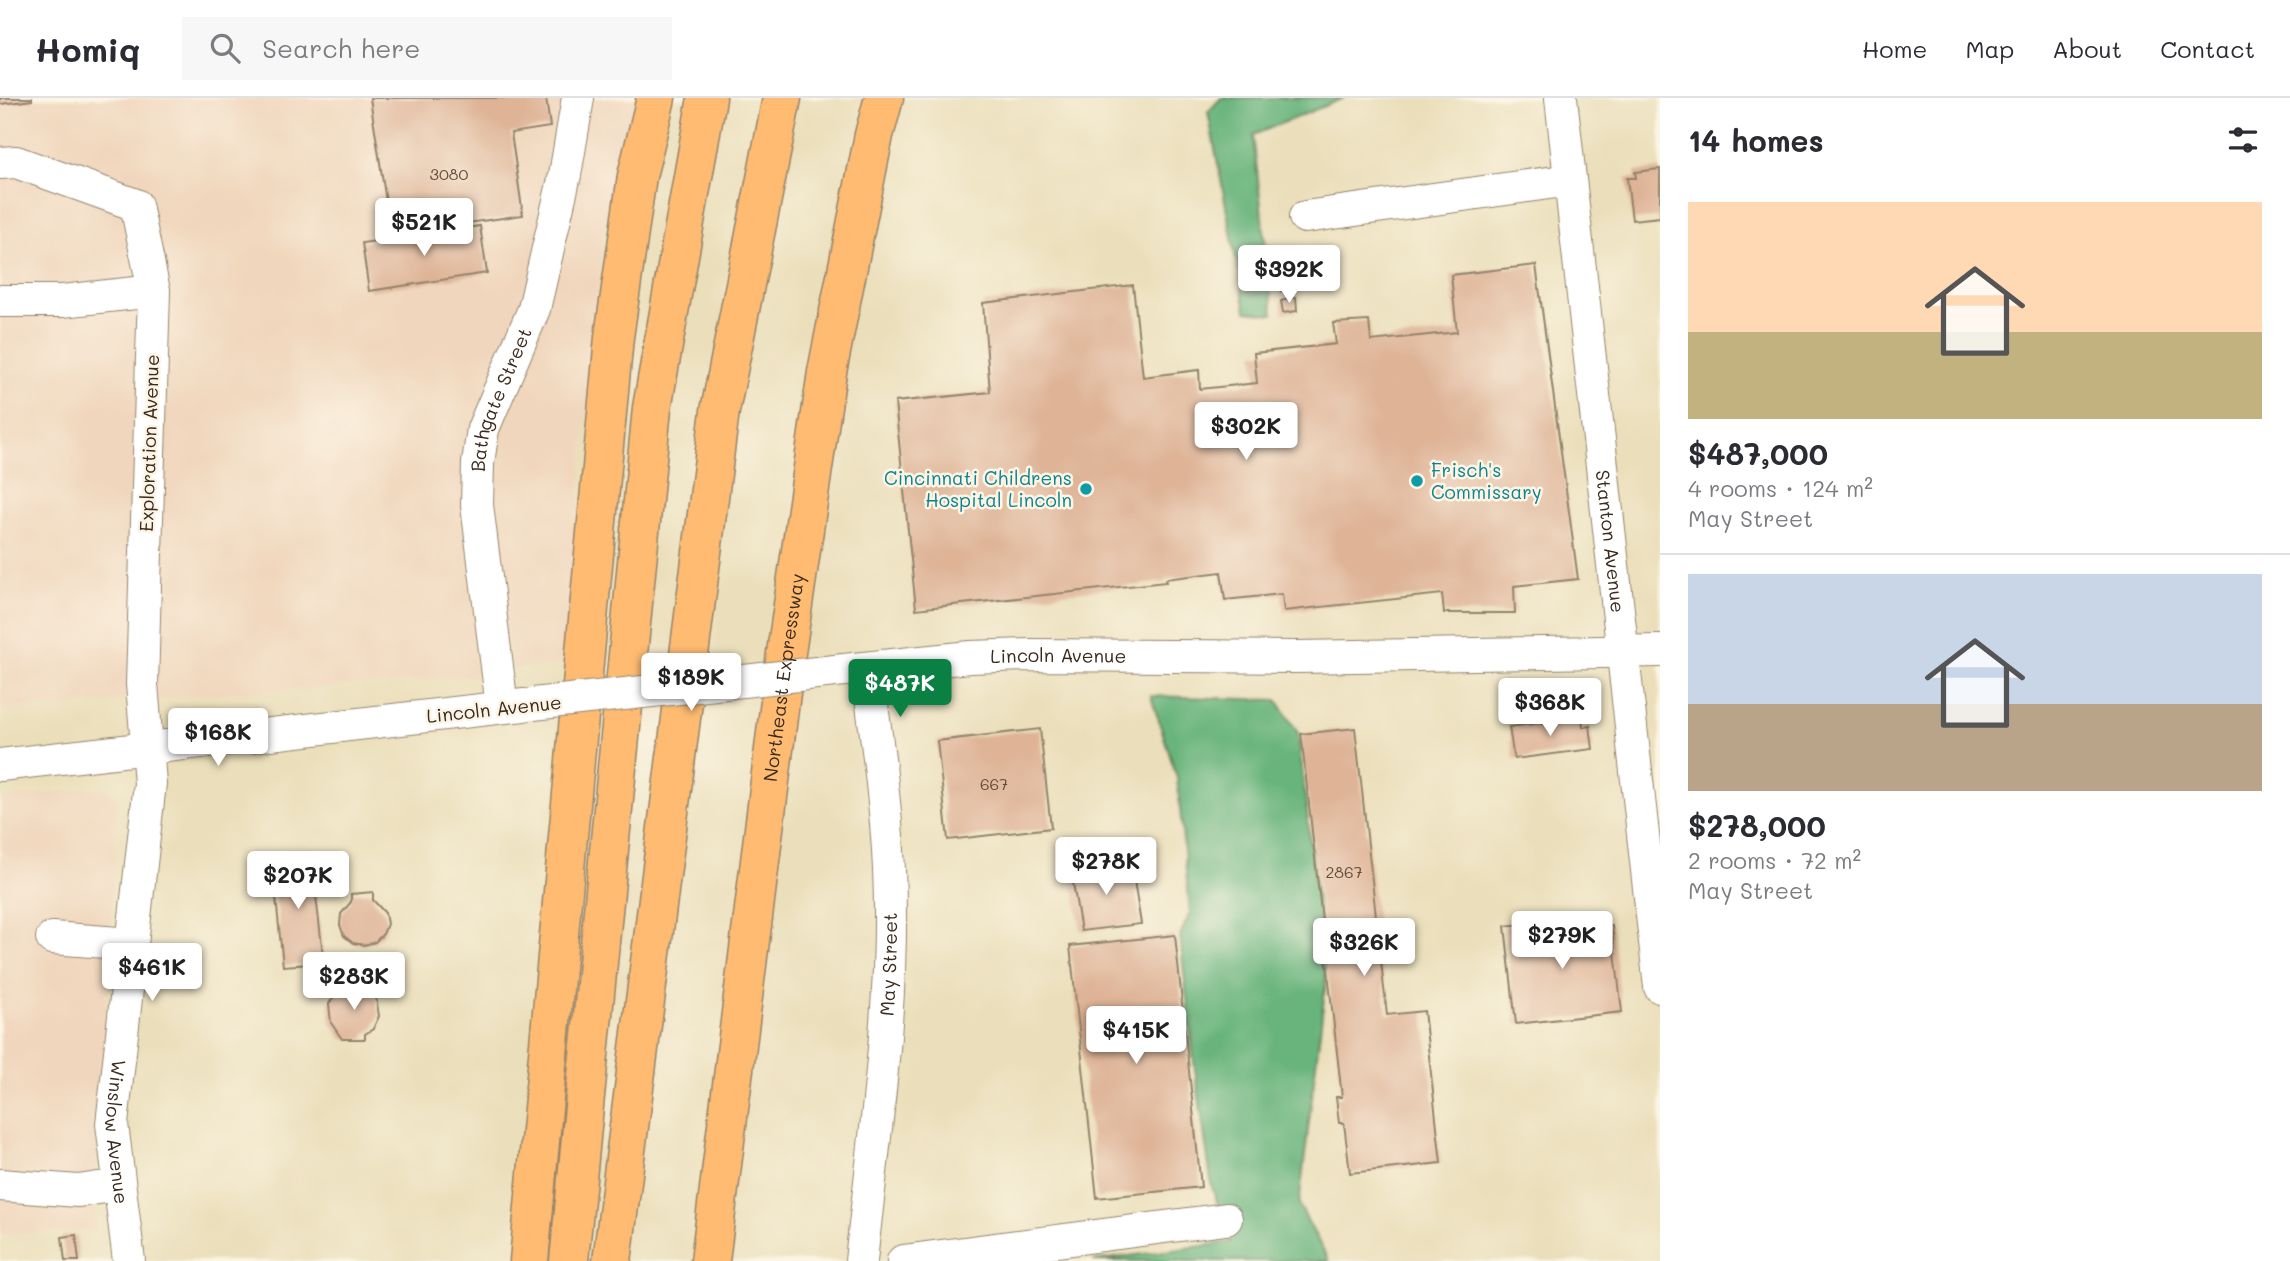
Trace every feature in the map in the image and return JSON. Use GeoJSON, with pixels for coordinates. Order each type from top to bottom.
{"type":"FeatureCollection","features":[{"type":"Feature","properties":{"kind":"highway"},"geometry":{"type":"LineString","coordinates":[[529,1261],[614,337],[637,176],[656,98]]}},
{"type":"Feature","properties":{"kind":"highway"},"geometry":{"type":"LineString","coordinates":[[569,1261],[652,408],[707,98]]}},
{"type":"Feature","properties":{"kind":"highway"},"geometry":{"type":"LineString","coordinates":[[612,1261],[695,587],[720,411],[782,98]]}},
{"type":"Feature","properties":{"kind":"highway","name":"Northeast Expressway"},"geometry":{"type":"LineString","coordinates":[[710,1261],[786,653],[827,372],[884,98]]}},
{"type":"Feature","properties":{"kind":"street","name":"Bathgate Street"},"geometry":{"type":"LineString","coordinates":[[502,708],[477,505],[478,463],[483,429],[534,309],[565,175],[578,98]]}},
{"type":"Feature","properties":{"kind":"street","name":"Stanton Avenue"},"geometry":{"type":"LineString","coordinates":[[1561,98],[1660,987]]}},
{"type":"Feature","properties":{"kind":"street","name":"Exploration Avenue"},"geometry":{"type":"LineString","coordinates":[[0,163],[16,162],[136,205],[154,291],[142,684],[148,749]]}},
{"type":"Feature","properties":{"kind":"street"},"geometry":{"type":"LineString","coordinates":[[1305,217],[1570,180]]}},
{"type":"Feature","properties":{"kind":"street"},"geometry":{"type":"LineString","coordinates":[[0,299],[62,301],[154,291]]}},
{"type":"Feature","properties":{"kind":"street","name":"Lincoln Avenue"},"geometry":{"type":"LineString","coordinates":[[0,765],[970,657],[1449,656],[1660,651]]}},
{"type":"Feature","properties":{"kind":"street","name":"May Street"},"geometry":{"type":"LineString","coordinates":[[856,669],[882,777],[889,869],[889,961],[884,1054],[861,1261]]}},
{"type":"Feature","properties":{"kind":"street","name":"Winslow Avenue"},"geometry":{"type":"LineString","coordinates":[[129,1261],[112,1124],[150,783],[148,749]]}},
{"type":"Feature","properties":{"kind":"street"},"geometry":{"type":"LineString","coordinates":[[52,938],[132,944]]}},
{"type":"Feature","properties":{"kind":"street"},"geometry":{"type":"LineString","coordinates":[[0,1185],[78,1191],[119,1185]]}},
{"type":"Feature","properties":{"kind":"street"},"geometry":{"type":"LineString","coordinates":[[903,1261],[1226,1219]]}},
{"type":"Feature","properties":{"kind":"shaded area"},"geometry":{"type":"Polygon","coordinates":[[[0,98],[634,98],[606,213],[563,662],[451,678],[0,709],[0,98]]]}},
{"type":"Feature","properties":{"kind":"shaded area"},"geometry":{"type":"Polygon","coordinates":[[[93,788],[106,791],[117,800],[95,1230],[0,1234],[0,799],[93,788]]]}},
{"type":"Feature","properties":{"kind":"green space"},"geometry":{"type":"Polygon","coordinates":[[[1221,98],[1344,98],[1253,135],[1273,314],[1246,311],[1208,112],[1221,98]]]}},
{"type":"Feature","properties":{"kind":"green space"},"geometry":{"type":"Polygon","coordinates":[[[1151,696],[1277,700],[1298,733],[1326,981],[1299,1205],[1329,1261],[1093,1261],[1231,1242],[1212,1187],[1194,1062],[1180,936],[1190,913],[1177,778],[1151,696]]]}},
{"type":"Feature","properties":{"kind":"building"},"geometry":{"type":"Polygon","coordinates":[[[0,98],[32,98],[32,100],[0,104],[0,98]]]}},
{"type":"Feature","properties":{"kind":"building"},"geometry":{"type":"Polygon","coordinates":[[[370,98],[546,98],[550,127],[511,133],[523,215],[391,234],[370,98]]]}},
{"type":"Feature","properties":{"kind":"building"},"geometry":{"type":"Polygon","coordinates":[[[1660,169],[1660,217],[1632,220],[1627,178],[1636,178],[1635,172],[1660,169]]]}},
{"type":"Feature","properties":{"kind":"building"},"geometry":{"type":"Polygon","coordinates":[[[480,226],[487,273],[369,291],[362,243],[480,226]]]}},
{"type":"Feature","properties":{"kind":"building"},"geometry":{"type":"Polygon","coordinates":[[[1536,265],[1578,579],[1514,586],[1515,613],[1444,613],[1442,594],[1284,611],[1282,594],[1225,600],[1221,572],[1165,579],[1166,582],[916,609],[895,402],[990,392],[983,303],[1133,285],[1143,377],[1199,370],[1200,389],[1257,383],[1254,353],[1336,344],[1333,323],[1369,321],[1371,341],[1457,332],[1451,275],[1536,265]]]}},
{"type":"Feature","properties":{"kind":"building"},"geometry":{"type":"Polygon","coordinates":[[[1292,269],[1294,291],[1281,292],[1278,270],[1292,269]]]}},
{"type":"Feature","properties":{"kind":"building"},"geometry":{"type":"Polygon","coordinates":[[[1296,297],[1297,311],[1283,313],[1281,301],[1296,297]]]}},
{"type":"Feature","properties":{"kind":"building"},"geometry":{"type":"Polygon","coordinates":[[[1582,718],[1583,727],[1590,726],[1593,749],[1514,759],[1509,727],[1582,718]]]}},
{"type":"Feature","properties":{"kind":"building"},"geometry":{"type":"Polygon","coordinates":[[[1355,728],[1387,1015],[1424,1011],[1441,1163],[1350,1173],[1344,1123],[1339,1123],[1336,1097],[1342,1097],[1301,734],[1355,728]]]}},
{"type":"Feature","properties":{"kind":"building"},"geometry":{"type":"Polygon","coordinates":[[[1040,729],[1051,828],[948,840],[937,741],[1040,729]]]}},
{"type":"Feature","properties":{"kind":"building"},"geometry":{"type":"Polygon","coordinates":[[[311,854],[324,963],[283,966],[272,858],[311,854]]]}},
{"type":"Feature","properties":{"kind":"building"},"geometry":{"type":"Polygon","coordinates":[[[1131,862],[1141,924],[1081,931],[1071,871],[1131,862]]]}},
{"type":"Feature","properties":{"kind":"building"},"geometry":{"type":"Polygon","coordinates":[[[373,892],[373,900],[385,913],[387,924],[383,934],[375,942],[364,945],[353,943],[344,936],[340,925],[341,914],[351,902],[351,894],[373,892]]]}},
{"type":"Feature","properties":{"kind":"building"},"geometry":{"type":"Polygon","coordinates":[[[1569,919],[1570,931],[1612,926],[1622,1012],[1516,1024],[1505,926],[1569,919]]]}},
{"type":"Feature","properties":{"kind":"building"},"geometry":{"type":"Polygon","coordinates":[[[1175,935],[1201,1187],[1097,1198],[1070,946],[1175,935]]]}},
{"type":"Feature","properties":{"kind":"building"},"geometry":{"type":"Polygon","coordinates":[[[355,985],[364,987],[376,997],[379,1016],[373,1029],[365,1034],[365,1039],[342,1039],[331,1023],[329,1004],[337,992],[355,985]]]}},
{"type":"Feature","properties":{"kind":"building"},"geometry":{"type":"Polygon","coordinates":[[[76,1235],[79,1261],[65,1261],[62,1237],[76,1235]]]}},
{"type":"Feature","properties":{"kind":"place","name":"Frisch's Commissary"},"geometry":{"type":"Point","coordinates":[1417,481]}},
{"type":"Feature","properties":{"kind":"place","name":"Cincinnati Childrens Hospital Lincoln"},"geometry":{"type":"Point","coordinates":[1086,489]}}]}
